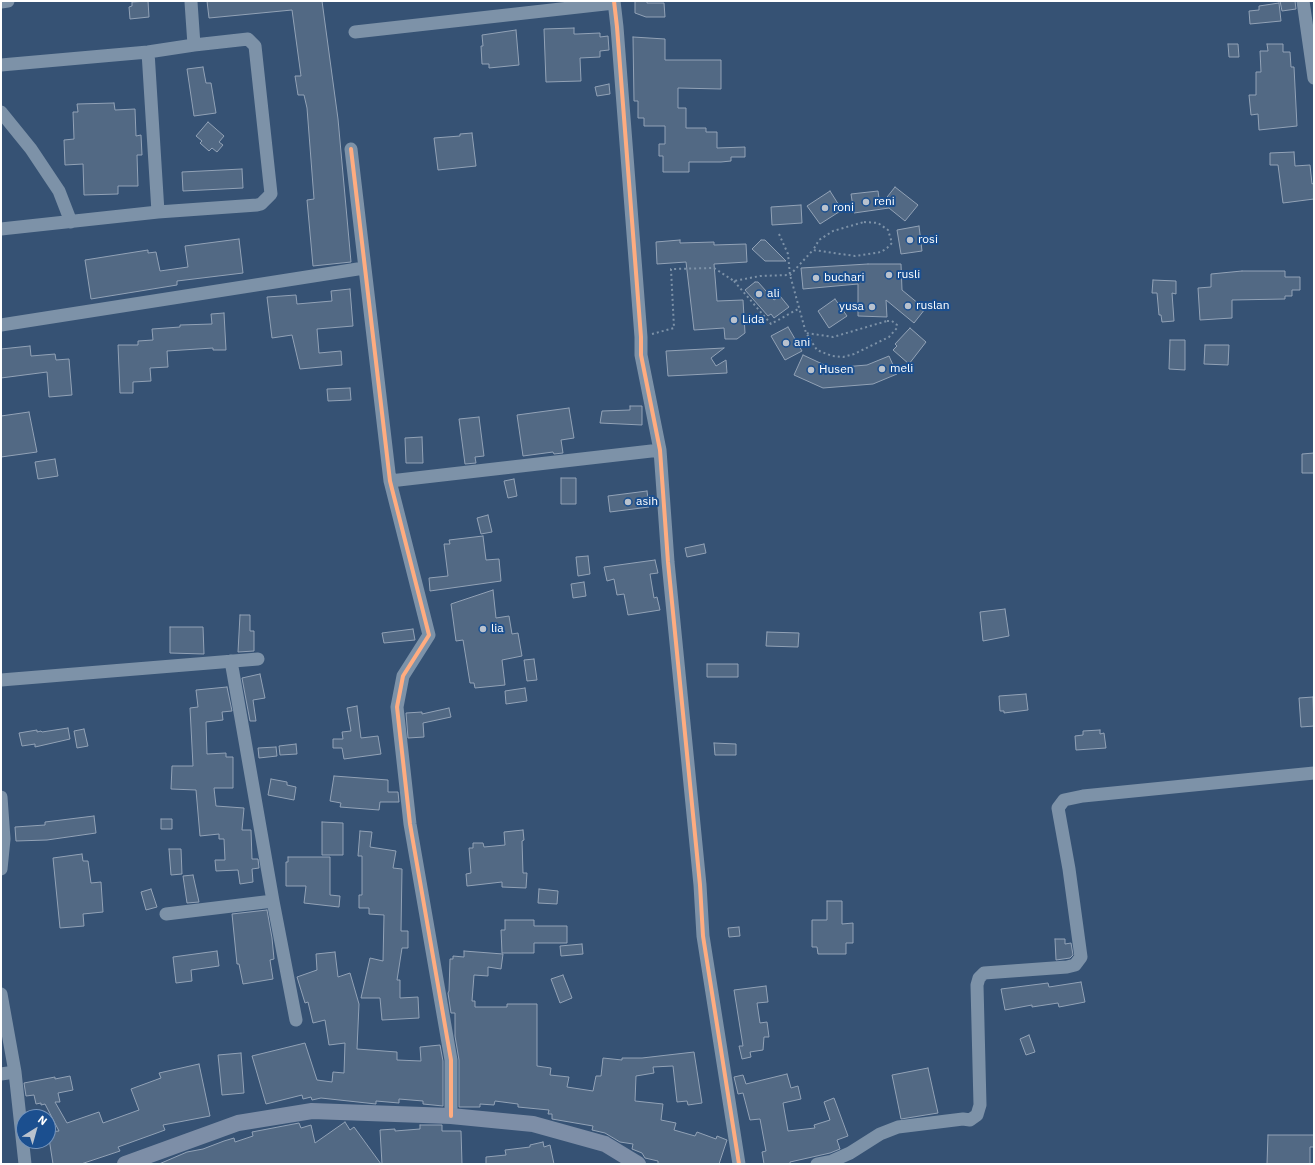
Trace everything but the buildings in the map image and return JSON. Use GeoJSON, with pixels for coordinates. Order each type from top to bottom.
{"type":"FeatureCollection","features":[{"type":"Feature","properties":{"kind":"main road"},"geometry":{"type":"LineString","coordinates":[[125,1164],[238,1123],[312,1111],[451,1116],[533,1124],[605,1144],[638,1164]]}},
{"type":"Feature","properties":{"kind":"street"},"geometry":{"type":"LineString","coordinates":[[1,2],[8,1]]}},
{"type":"Feature","properties":{"kind":"street"},"geometry":{"type":"LineString","coordinates":[[1303,1],[1314,78]]}},
{"type":"Feature","properties":{"kind":"street"},"geometry":{"type":"LineString","coordinates":[[191,2],[194,45]]}},
{"type":"Feature","properties":{"kind":"street"},"geometry":{"type":"LineString","coordinates":[[355,32],[614,2],[641,337],[641,356],[660,450],[668,562],[700,877],[703,936],[739,1164]]}},
{"type":"Feature","properties":{"kind":"street"},"geometry":{"type":"LineString","coordinates":[[1,65],[148,52],[248,39],[255,46],[272,194],[261,204],[158,212],[1,229]]}},
{"type":"Feature","properties":{"kind":"street"},"geometry":{"type":"LineString","coordinates":[[148,52],[158,212]]}},
{"type":"Feature","properties":{"kind":"street"},"geometry":{"type":"LineString","coordinates":[[1,112],[31,149],[59,191],[71,222]]}},
{"type":"Feature","properties":{"kind":"street"},"geometry":{"type":"LineString","coordinates":[[351,149],[390,480],[429,635],[403,676],[397,707],[410,824],[451,1060],[451,1116]]}},
{"type":"Feature","properties":{"kind":"street"},"geometry":{"type":"LineString","coordinates":[[1,325],[364,268]]}},
{"type":"Feature","properties":{"kind":"street"},"geometry":{"type":"LineString","coordinates":[[390,480],[660,450]]}},
{"type":"Feature","properties":{"kind":"street"},"geometry":{"type":"LineString","coordinates":[[1,680],[231,660],[258,659]]}},
{"type":"Feature","properties":{"kind":"street"},"geometry":{"type":"LineString","coordinates":[[231,660],[273,901],[296,1020]]}},
{"type":"Feature","properties":{"kind":"street"},"geometry":{"type":"LineString","coordinates":[[818,1164],[832,1161],[850,1153],[880,1134],[898,1127],[962,1119],[970,1120],[977,1115],[980,1105],[977,985],[979,978],[984,973],[1075,965],[1081,957],[1069,869],[1058,808],[1064,800],[1083,796],[1314,773]]}},
{"type":"Feature","properties":{"kind":"street"},"geometry":{"type":"LineString","coordinates":[[1,797],[4,839],[1,869]]}},
{"type":"Feature","properties":{"kind":"street"},"geometry":{"type":"LineString","coordinates":[[166,914],[273,901]]}},
{"type":"Feature","properties":{"kind":"street"},"geometry":{"type":"LineString","coordinates":[[1,994],[15,1072],[25,1164]]}},
{"type":"Feature","properties":{"kind":"street"},"geometry":{"type":"LineString","coordinates":[[1,1074],[15,1072]]}},
{"type":"Feature","properties":{"kind":"path"},"geometry":{"type":"LineString","coordinates":[[734,281],[760,276],[790,275],[813,250],[819,240],[833,231],[864,222],[878,223],[888,230],[892,243],[881,252],[855,256],[813,250]]}},
{"type":"Feature","properties":{"kind":"path"},"geometry":{"type":"LineString","coordinates":[[779,234],[788,254],[790,275],[798,309],[806,333],[817,350],[832,356],[843,357],[854,354],[889,337],[897,328],[897,325],[892,321],[887,321],[833,337],[806,333]]}},
{"type":"Feature","properties":{"kind":"path"},"geometry":{"type":"LineString","coordinates":[[641,337],[674,328],[671,269],[714,268],[734,281],[771,324],[798,309]]}},
{"type":"Feature","properties":{"kind":"cycle path"},"geometry":{"type":"LineString","coordinates":[[614,1],[641,337],[641,355],[660,450],[668,562],[700,885],[703,936],[739,1164]]}},
{"type":"Feature","properties":{"kind":"cycle path"},"geometry":{"type":"LineString","coordinates":[[351,149],[390,481],[429,635],[403,676],[397,707],[410,824],[451,1060],[451,1116]]}},
{"type":"Feature","properties":{"kind":"place","name":"reni"},"geometry":{"type":"Point","coordinates":[866,202]}},
{"type":"Feature","properties":{"kind":"place","name":"roni"},"geometry":{"type":"Point","coordinates":[825,208]}},
{"type":"Feature","properties":{"kind":"place","name":"rosi"},"geometry":{"type":"Point","coordinates":[910,240]}},
{"type":"Feature","properties":{"kind":"place","name":"rusli"},"geometry":{"type":"Point","coordinates":[889,275]}},
{"type":"Feature","properties":{"kind":"place","name":"buchari"},"geometry":{"type":"Point","coordinates":[816,278]}},
{"type":"Feature","properties":{"kind":"place","name":"ali"},"geometry":{"type":"Point","coordinates":[759,294]}},
{"type":"Feature","properties":{"kind":"place","name":"ruslan"},"geometry":{"type":"Point","coordinates":[908,306]}},
{"type":"Feature","properties":{"kind":"place","name":"yusa"},"geometry":{"type":"Point","coordinates":[872,307]}},
{"type":"Feature","properties":{"kind":"place","name":"Lida"},"geometry":{"type":"Point","coordinates":[734,320]}},
{"type":"Feature","properties":{"kind":"place","name":"ani"},"geometry":{"type":"Point","coordinates":[786,343]}},
{"type":"Feature","properties":{"kind":"place","name":"meli"},"geometry":{"type":"Point","coordinates":[882,369]}},
{"type":"Feature","properties":{"kind":"place","name":"Husen"},"geometry":{"type":"Point","coordinates":[811,370]}},
{"type":"Feature","properties":{"kind":"place","name":"asih"},"geometry":{"type":"Point","coordinates":[628,502]}},
{"type":"Feature","properties":{"kind":"place","name":"lia"},"geometry":{"type":"Point","coordinates":[483,629]}}]}
